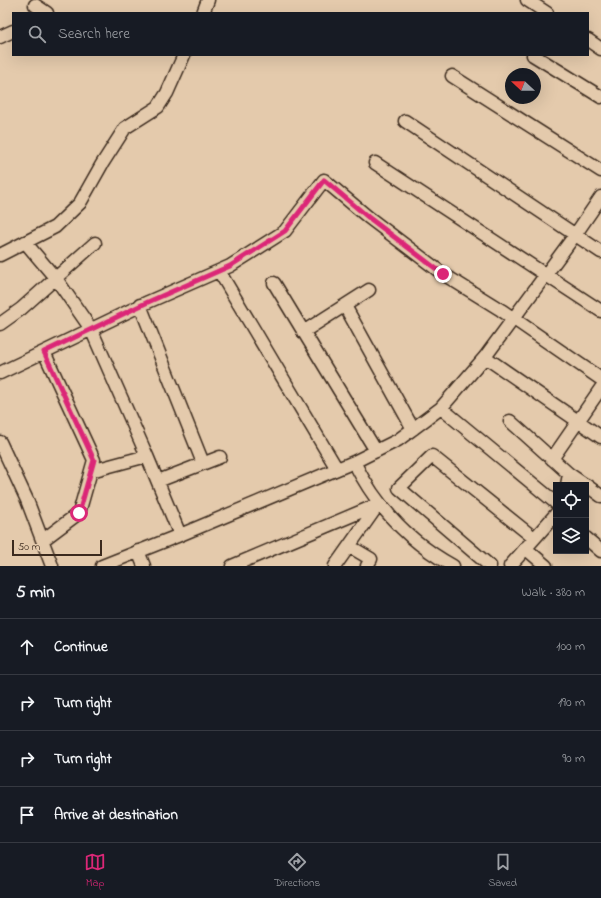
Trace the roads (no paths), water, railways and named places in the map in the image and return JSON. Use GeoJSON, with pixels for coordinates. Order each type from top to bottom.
{"type":"FeatureCollection","features":[{"type":"Feature","properties":{"kind":"street"},"geometry":{"type":"LineString","coordinates":[[203,12],[208,0]]}},
{"type":"Feature","properties":{"kind":"street"},"geometry":{"type":"LineString","coordinates":[[527,0],[545,12]]}},
{"type":"Feature","properties":{"kind":"street"},"geometry":{"type":"LineString","coordinates":[[34,6],[45,12]]}},
{"type":"Feature","properties":{"kind":"street"},"geometry":{"type":"LineString","coordinates":[[0,37],[12,31]]}},
{"type":"Feature","properties":{"kind":"street"},"geometry":{"type":"LineString","coordinates":[[589,41],[601,49]]}},
{"type":"Feature","properties":{"kind":"street"},"geometry":{"type":"LineString","coordinates":[[0,255],[55,227],[80,203],[102,164],[125,128],[158,106],[167,93],[184,56]]}},
{"type":"Feature","properties":{"kind":"street"},"geometry":{"type":"LineString","coordinates":[[535,56],[601,97]]}},
{"type":"Feature","properties":{"kind":"street"},"geometry":{"type":"LineString","coordinates":[[452,76],[601,171]]}},
{"type":"Feature","properties":{"kind":"street"},"geometry":{"type":"LineString","coordinates":[[405,121],[601,252]]}},
{"type":"Feature","properties":{"kind":"street"},"geometry":{"type":"LineString","coordinates":[[375,162],[601,311]]}},
{"type":"Feature","properties":{"kind":"street"},"geometry":{"type":"LineString","coordinates":[[0,372],[140,305],[230,266],[285,231],[324,180],[368,217],[443,274],[514,319],[601,379]]}},
{"type":"Feature","properties":{"kind":"street"},"geometry":{"type":"LineString","coordinates":[[102,566],[354,462],[398,440],[413,429],[441,408],[485,357],[575,235],[601,197]]}},
{"type":"Feature","properties":{"kind":"street"},"geometry":{"type":"LineString","coordinates":[[25,242],[56,279],[91,329],[158,481],[180,535]]}},
{"type":"Feature","properties":{"kind":"street"},"geometry":{"type":"LineString","coordinates":[[0,324],[21,309],[95,243]]}},
{"type":"Feature","properties":{"kind":"street"},"geometry":{"type":"LineString","coordinates":[[219,271],[337,469]]}},
{"type":"Feature","properties":{"kind":"street"},"geometry":{"type":"LineString","coordinates":[[274,283],[376,451]]}},
{"type":"Feature","properties":{"kind":"street"},"geometry":{"type":"LineString","coordinates":[[303,332],[370,290]]}},
{"type":"Feature","properties":{"kind":"street"},"geometry":{"type":"LineString","coordinates":[[140,305],[203,463]]}},
{"type":"Feature","properties":{"kind":"street"},"geometry":{"type":"LineString","coordinates":[[345,306],[413,429]]}},
{"type":"Feature","properties":{"kind":"street"},"geometry":{"type":"LineString","coordinates":[[43,540],[79,513],[94,460],[44,352]]}},
{"type":"Feature","properties":{"kind":"street"},"geometry":{"type":"LineString","coordinates":[[485,357],[601,437]]}},
{"type":"Feature","properties":{"kind":"street"},"geometry":{"type":"LineString","coordinates":[[552,459],[601,388]]}},
{"type":"Feature","properties":{"kind":"street"},"geometry":{"type":"LineString","coordinates":[[441,408],[553,501]]}},
{"type":"Feature","properties":{"kind":"street"},"geometry":{"type":"LineString","coordinates":[[510,421],[552,459],[568,479]]}},
{"type":"Feature","properties":{"kind":"street"},"geometry":{"type":"LineString","coordinates":[[0,442],[43,540],[52,566]]}},
{"type":"Feature","properties":{"kind":"street"},"geometry":{"type":"LineString","coordinates":[[91,471],[147,456]]}},
{"type":"Feature","properties":{"kind":"street"},"geometry":{"type":"LineString","coordinates":[[490,566],[399,488],[432,456],[534,538]]}},
{"type":"Feature","properties":{"kind":"street"},"geometry":{"type":"LineString","coordinates":[[158,481],[220,457]]}},
{"type":"Feature","properties":{"kind":"street"},"geometry":{"type":"LineString","coordinates":[[354,462],[379,504],[416,542],[445,564]]}},
{"type":"Feature","properties":{"kind":"street"},"geometry":{"type":"LineString","coordinates":[[589,487],[601,496]]}},
{"type":"Feature","properties":{"kind":"street"},"geometry":{"type":"LineString","coordinates":[[335,566],[379,504]]}},
{"type":"Feature","properties":{"kind":"street"},"geometry":{"type":"LineString","coordinates":[[232,566],[379,504]]}},
{"type":"Feature","properties":{"kind":"street"},"geometry":{"type":"LineString","coordinates":[[510,566],[553,517]]}},
{"type":"Feature","properties":{"kind":"street"},"geometry":{"type":"LineString","coordinates":[[589,541],[601,551]]}},
{"type":"Feature","properties":{"kind":"street"},"geometry":{"type":"LineString","coordinates":[[349,546],[371,559],[367,566]]}},
{"type":"Feature","properties":{"kind":"street"},"geometry":{"type":"LineString","coordinates":[[525,548],[546,566]]}},
{"type":"Feature","properties":{"kind":"street"},"geometry":{"type":"LineString","coordinates":[[138,551],[144,566]]}}]}
